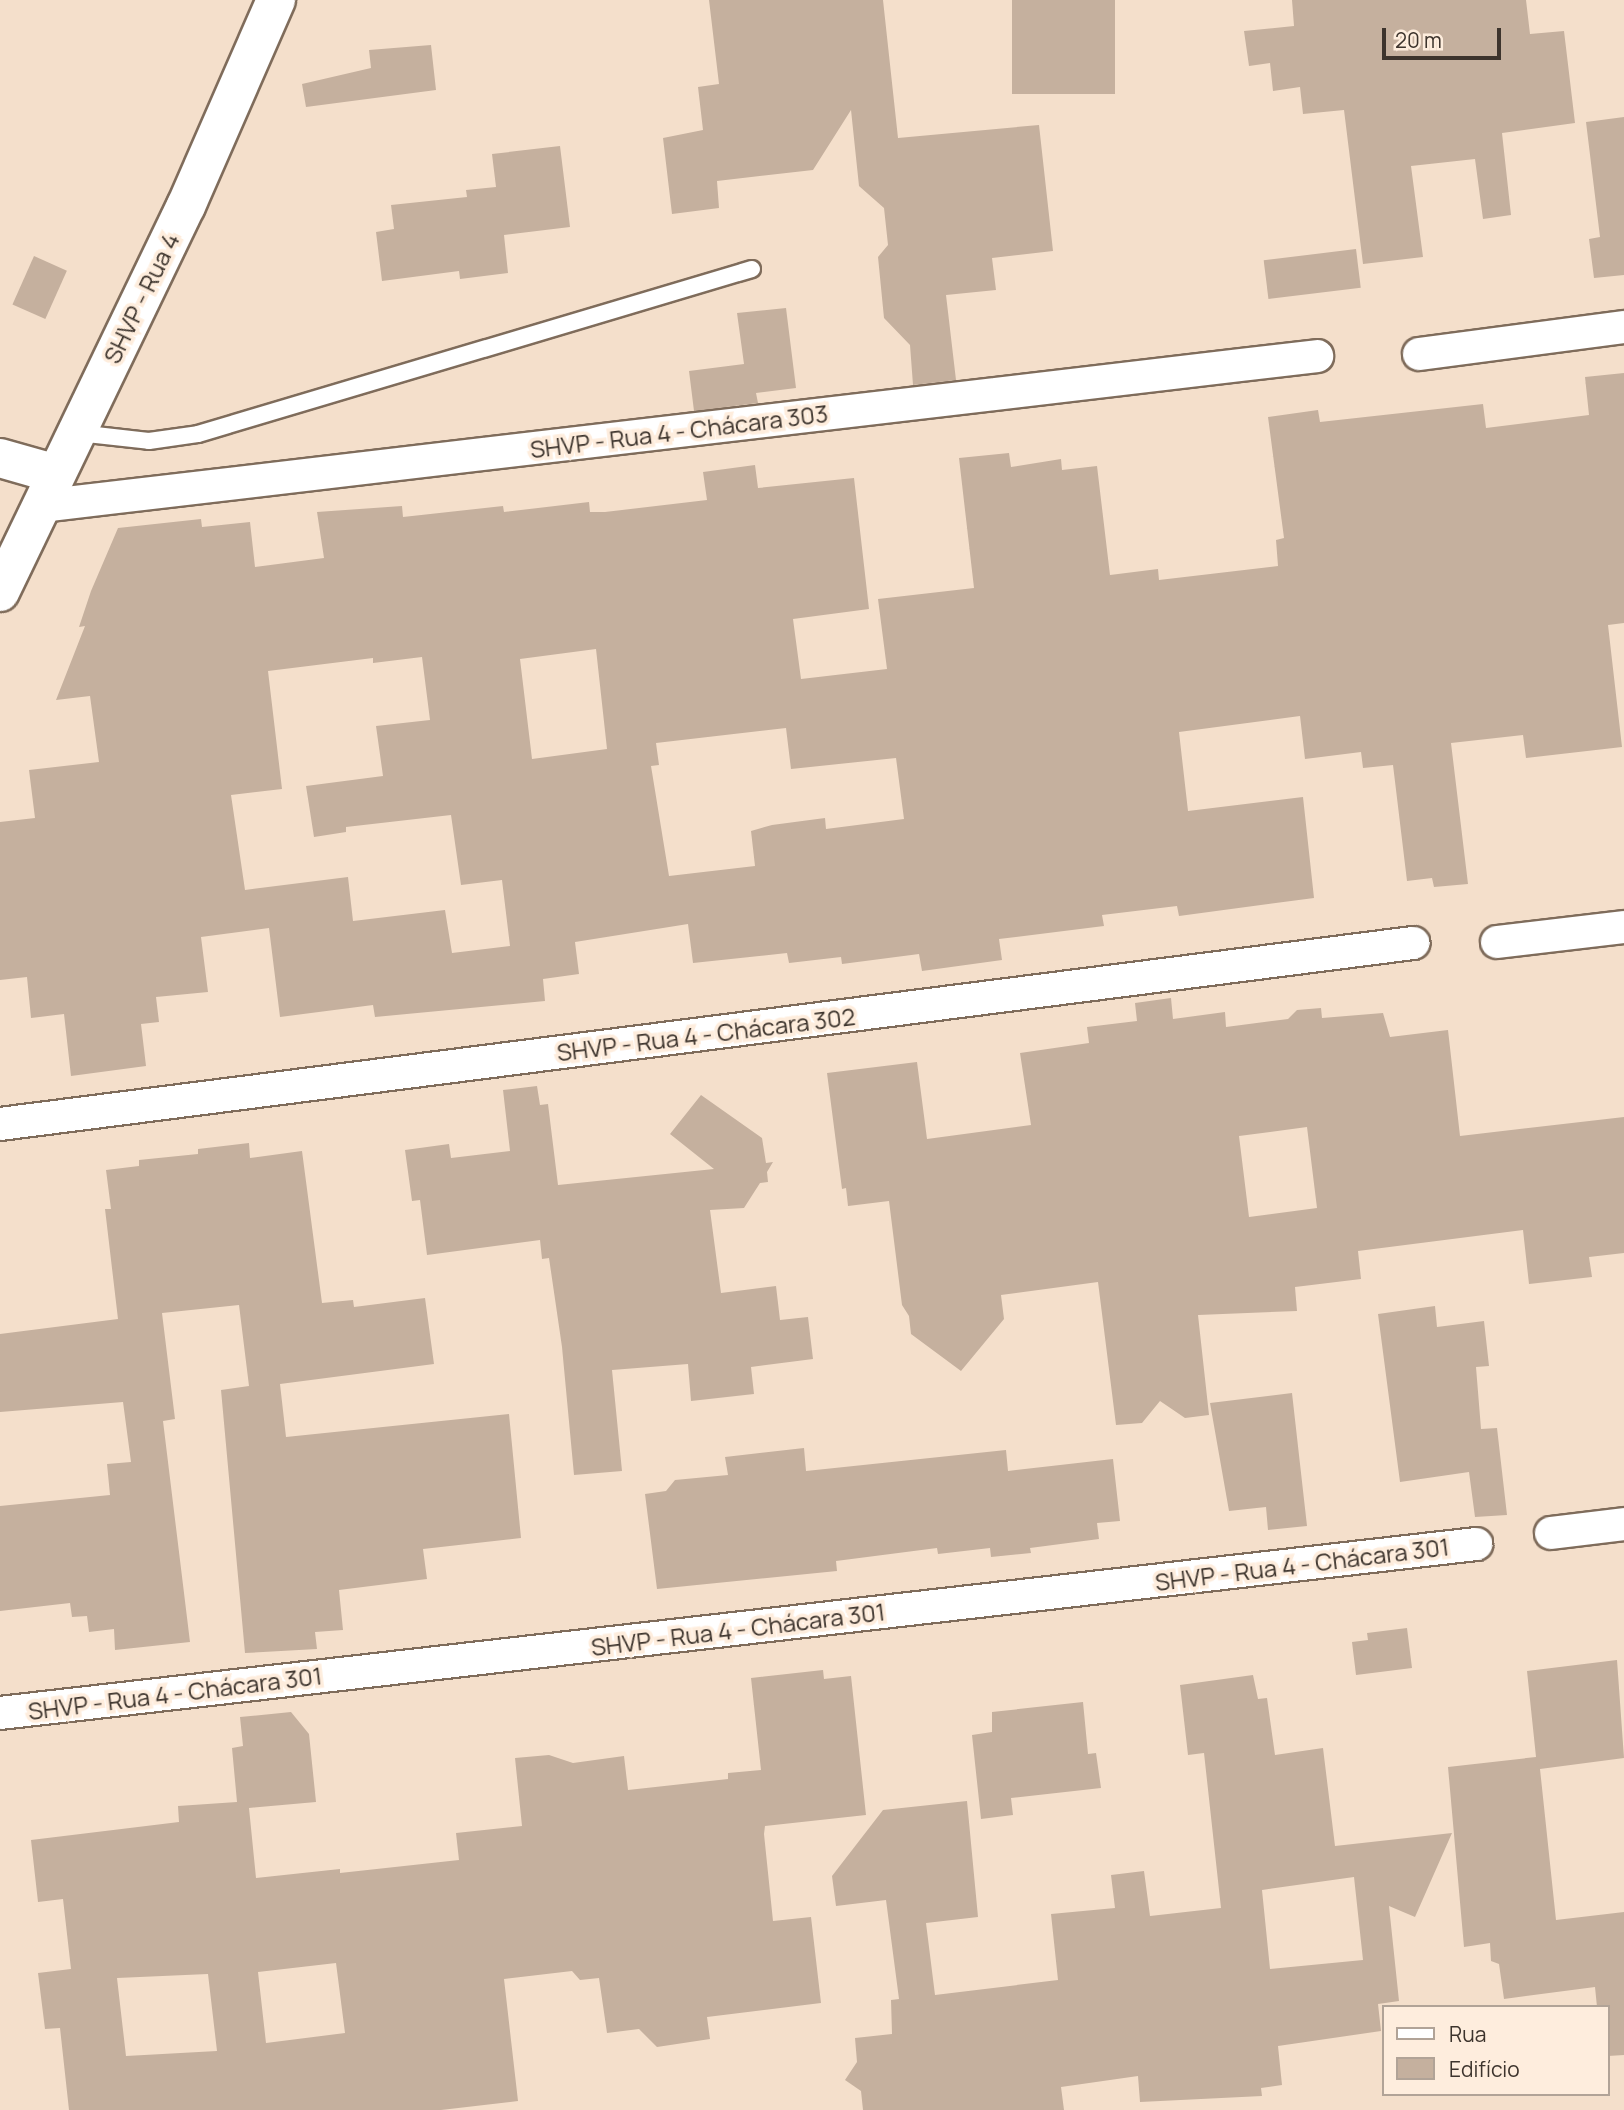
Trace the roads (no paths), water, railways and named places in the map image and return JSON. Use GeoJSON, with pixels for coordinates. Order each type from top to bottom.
{"type":"FeatureCollection","features":[{"type":"Feature","properties":{"kind":"street","name":"SHVP - Rua 4"},"geometry":{"type":"LineString","coordinates":[[0,592],[186,205],[276,0]]}},
{"type":"Feature","properties":{"kind":"street"},"geometry":{"type":"LineString","coordinates":[[1419,354],[1624,327]]}},
{"type":"Feature","properties":{"kind":"street","name":"SHVP - Rua 4 - Chácara 303"},"geometry":{"type":"LineString","coordinates":[[48,490],[1317,356]]}},
{"type":"Feature","properties":{"kind":"street"},"geometry":{"type":"LineString","coordinates":[[0,458],[48,490]]}},
{"type":"Feature","properties":{"kind":"street"},"geometry":{"type":"LineString","coordinates":[[1497,942],[1624,927]]}},
{"type":"Feature","properties":{"kind":"street","name":"SHVP - Rua 4 - Chácara 302"},"geometry":{"type":"LineString","coordinates":[[0,1124],[1413,943]]}},
{"type":"Feature","properties":{"kind":"street"},"geometry":{"type":"LineString","coordinates":[[1551,1533],[1624,1524]]}},
{"type":"Feature","properties":{"kind":"street","name":"SHVP - Rua 4 - Chácara 301"},"geometry":{"type":"LineString","coordinates":[[0,1713],[1476,1544]]}},
{"type":"Feature","properties":{"kind":"lane"},"geometry":{"type":"LineString","coordinates":[[76,433],[149,441],[198,434],[752,269]]}}]}
